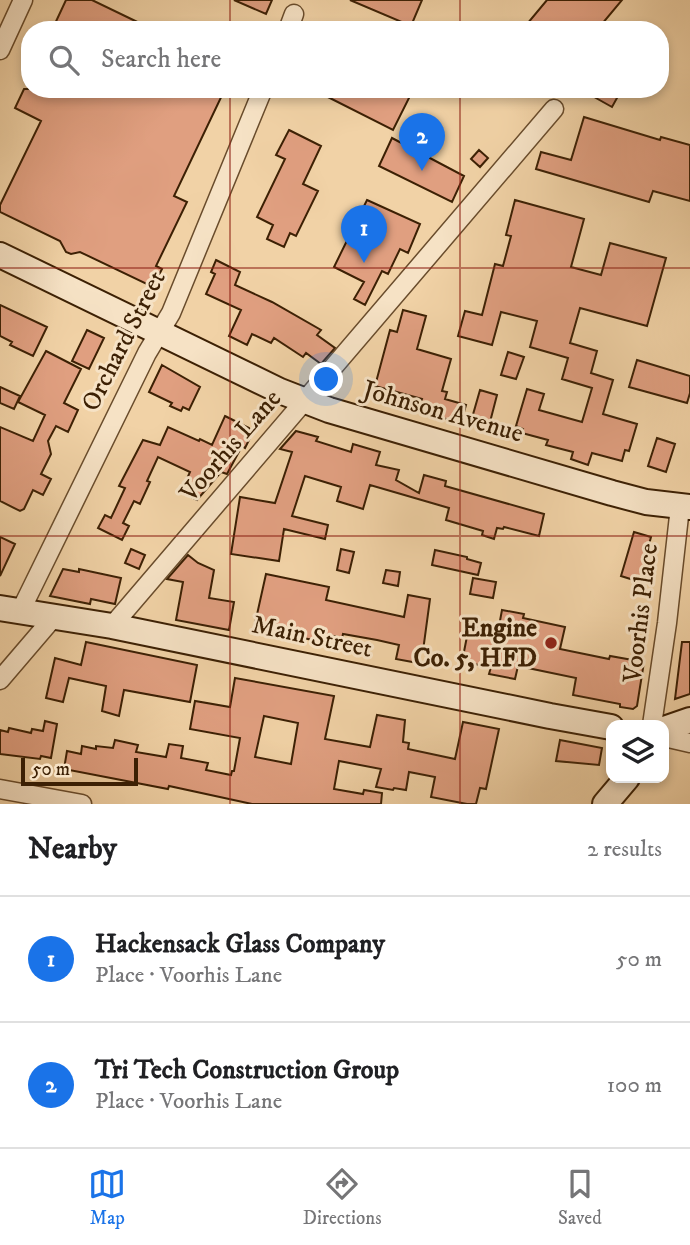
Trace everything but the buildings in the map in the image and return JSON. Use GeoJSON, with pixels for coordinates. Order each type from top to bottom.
{"type":"FeatureCollection","features":[{"type":"Feature","properties":{"kind":"main road","name":"Johnson Avenue"},"geometry":{"type":"LineString","coordinates":[[0,255],[280,391],[330,410],[612,493],[646,502],[685,507]]}},
{"type":"Feature","properties":{"kind":"main road","name":"Main Street"},"geometry":{"type":"LineString","coordinates":[[10,610],[112,626],[606,726]]}},
{"type":"Feature","properties":{"kind":"main road"},"geometry":{"type":"LineString","coordinates":[[669,727],[690,720]]}},
{"type":"Feature","properties":{"kind":"main road"},"geometry":{"type":"LineString","coordinates":[[605,804],[623,783]]}},
{"type":"Feature","properties":{"kind":"street"},"geometry":{"type":"LineString","coordinates":[[0,50],[23,0]]}},
{"type":"Feature","properties":{"kind":"street","name":"Orchard Street"},"geometry":{"type":"LineString","coordinates":[[10,610],[147,352],[171,313],[259,98]]}},
{"type":"Feature","properties":{"kind":"street","name":"Voorhis Lane"},"geometry":{"type":"LineString","coordinates":[[112,626],[554,109]]}},
{"type":"Feature","properties":{"kind":"street","name":"Voorhis Place"},"geometry":{"type":"LineString","coordinates":[[653,720],[685,507]]}},
{"type":"Feature","properties":{"kind":"street"},"geometry":{"type":"LineString","coordinates":[[0,680],[52,618]]}},
{"type":"Feature","properties":{"kind":"street"},"geometry":{"type":"LineString","coordinates":[[669,738],[690,743]]}},
{"type":"Feature","properties":{"kind":"street"},"geometry":{"type":"LineString","coordinates":[[0,789],[82,804]]}},
{"type":"Feature","properties":{"kind":"place","name":"Tri Tech Construction Group"},"geometry":{"type":"Point","coordinates":[422,171]}},
{"type":"Feature","properties":{"kind":"place","name":"Hackensack Glass Company"},"geometry":{"type":"Point","coordinates":[364,263]}},
{"type":"Feature","properties":{"kind":"place","name":"Engine Co. 5, HFD"},"geometry":{"type":"Point","coordinates":[551,643]}}]}
